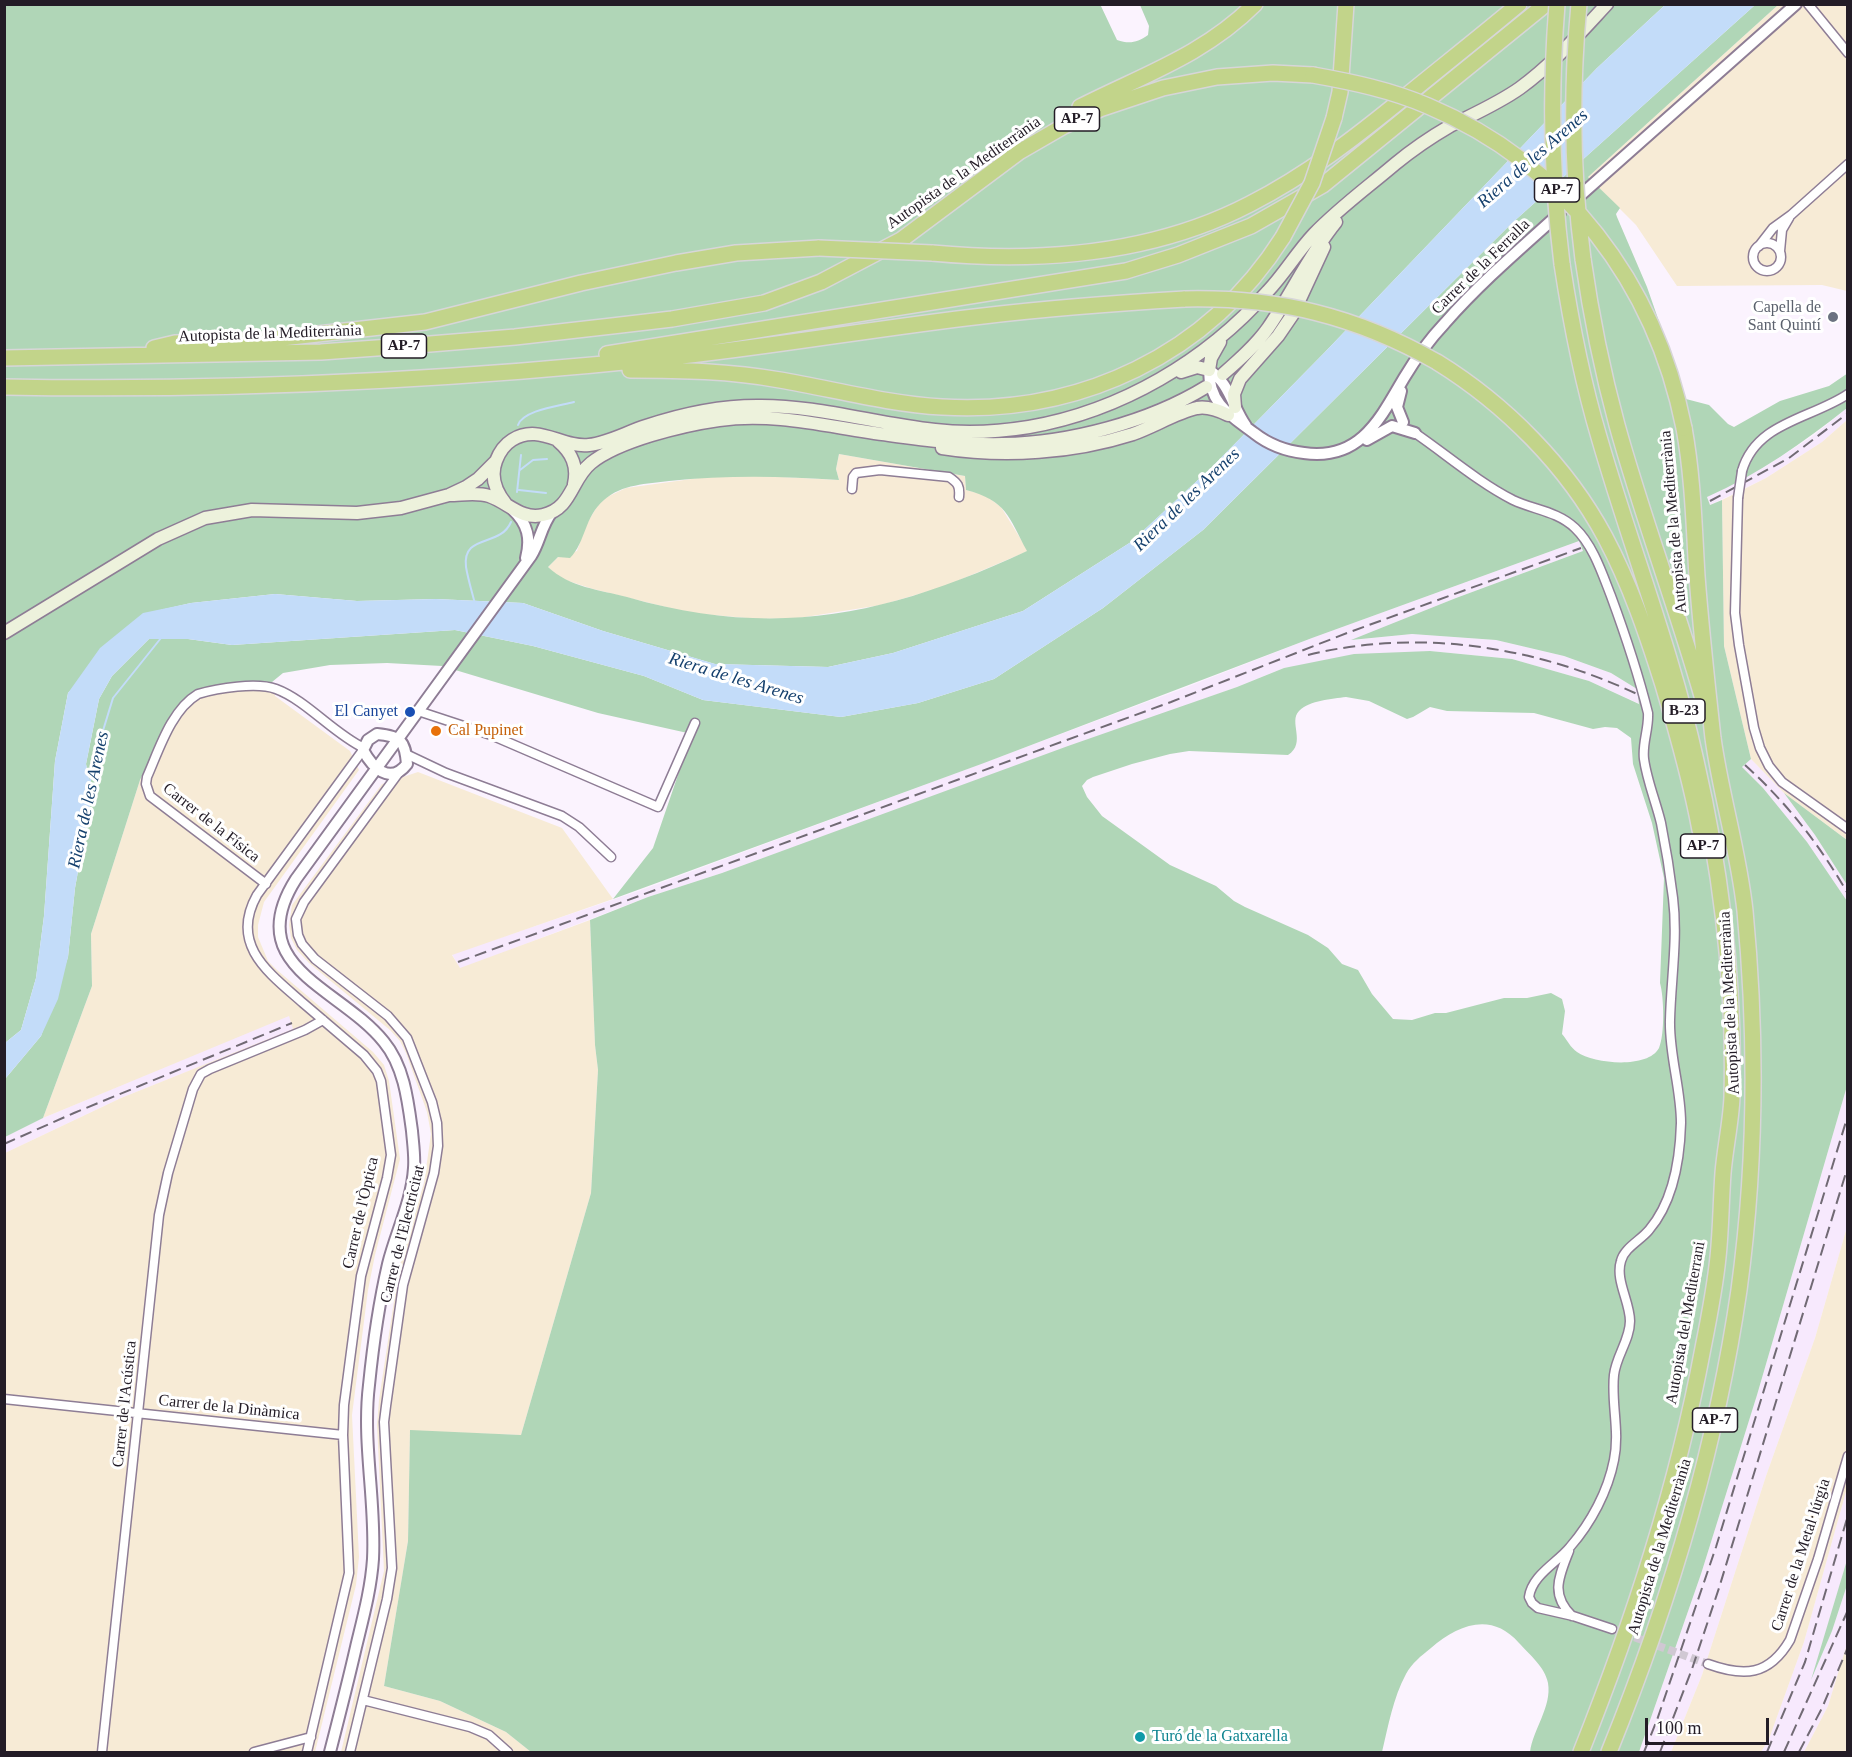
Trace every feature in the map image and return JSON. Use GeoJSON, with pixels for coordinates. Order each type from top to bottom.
{"type":"FeatureCollection","features":[{"type":"Feature","properties":{"kind":"highway"},"geometry":{"type":"LineString","coordinates":[[874,253],[896,232],[1016,144],[1069,113],[1194,52],[1226,31],[1255,4]]}},
{"type":"Feature","properties":{"kind":"highway"},"geometry":{"type":"LineString","coordinates":[[524,371],[546,378],[630,370],[724,372],[942,407],[995,407],[1045,400],[1119,378],[1195,334],[1239,295],[1271,256],[1283,237],[1312,183],[1334,118],[1342,73],[1346,4]]}},
{"type":"Feature","properties":{"kind":"highway"},"geometry":{"type":"LineString","coordinates":[[135,354],[175,343],[264,340],[425,322],[581,283],[736,253],[819,248],[998,257],[1095,252],[1152,241],[1216,220],[1248,205],[1312,168],[1388,111],[1519,4]]}},
{"type":"Feature","properties":{"kind":"highway"},"geometry":{"type":"LineString","coordinates":[[505,372],[543,361],[631,351],[1126,271],[1178,255],[1251,226],[1323,185],[1546,4]]}},
{"type":"Feature","properties":{"kind":"highway","name":"B-23"},"geometry":{"type":"LineString","coordinates":[[1557,4],[1551,121],[1556,214],[1578,359],[1591,409],[1675,677],[1704,799],[1722,913],[1730,1005],[1731,1103],[1724,1171]]}},
{"type":"Feature","properties":{"kind":"highway","name":"B-23"},"geometry":{"type":"LineString","coordinates":[[1580,4],[1575,45],[1574,130],[1577,214],[1597,346],[1618,427],[1682,627],[1714,742]]}},
{"type":"Feature","properties":{"kind":"highway","name":"Autopista de la Mediterrània"},"geometry":{"type":"LineString","coordinates":[[4,358],[321,352],[514,338],[672,319],[743,307],[784,297],[829,279],[901,240],[1019,152],[1064,126],[1100,109],[1163,88],[1217,77],[1265,74],[1313,75],[1372,87],[1428,106],[1490,139],[1520,159],[1552,185],[1593,230],[1639,296],[1669,369],[1684,428],[1692,489],[1701,633],[1714,742],[1745,907],[1752,999],[1753,1113],[1745,1240],[1727,1359],[1699,1484],[1653,1635],[1609,1752]]}},
{"type":"Feature","properties":{"kind":"highway","name":"Autopista de la Mediterrània"},"geometry":{"type":"LineString","coordinates":[[4,387],[343,384],[524,371],[678,356],[991,315],[1185,299],[1249,300],[1316,311],[1384,334],[1437,362],[1468,383],[1508,416],[1541,448],[1569,482],[1605,536],[1624,576],[1644,628],[1690,786],[1710,893],[1722,1035],[1724,1171]]}},
{"type":"Feature","properties":{"kind":"highway","name":"Autopista del Mediterrani"},"geometry":{"type":"LineString","coordinates":[[1673,1480],[1697,1379],[1708,1319],[1718,1257],[1724,1171]]}},
{"type":"Feature","properties":{"kind":"highway","name":"Autopista de la Mediterrània"},"geometry":{"type":"LineString","coordinates":[[1581,1752],[1637,1601],[1673,1480]]}},
{"type":"Feature","properties":{"kind":"main road"},"geometry":{"type":"LineString","coordinates":[[1161,380],[1225,333],[1271,289],[1300,250],[1321,227],[1371,184],[1425,142],[1521,87],[1607,4]]}},
{"type":"Feature","properties":{"kind":"main road"},"geometry":{"type":"LineString","coordinates":[[1223,374],[1256,343],[1267,329],[1314,252],[1338,219],[1371,184]]}},
{"type":"Feature","properties":{"kind":"main road"},"geometry":{"type":"LineString","coordinates":[[889,435],[911,442],[956,450],[1020,453],[1065,449],[1113,439],[1150,428],[1195,409],[1233,411],[1234,394],[1240,379],[1278,336],[1293,314],[1338,219]]}},
{"type":"Feature","properties":{"kind":"main road"},"geometry":{"type":"LineString","coordinates":[[4,633],[158,539],[205,518],[252,510],[373,512],[414,505],[449,495],[471,484],[496,461],[508,443],[523,435],[540,434],[577,445],[591,445],[688,414],[716,408],[760,406],[806,409],[936,430],[991,432],[1028,427],[1080,415],[1192,368],[1200,367],[1209,370],[1211,358],[1225,333]]}},
{"type":"Feature","properties":{"kind":"main road"},"geometry":{"type":"LineString","coordinates":[[449,495],[484,494],[535,516],[552,512],[565,503],[587,467],[605,454],[667,431],[708,422],[748,417],[791,419],[889,435],[1001,444],[1050,440],[1136,419],[1181,402],[1206,387]]}},
{"type":"Feature","properties":{"kind":"main road"},"geometry":{"type":"LineString","coordinates":[[556,439],[569,451],[574,464],[576,477],[573,491]]}},
{"type":"Feature","properties":{"kind":"main road"},"geometry":{"type":"LineString","coordinates":[[496,461],[495,484],[500,496],[510,507]]}},
{"type":"Feature","properties":{"kind":"street","name":"Carrer de la Ferralla"},"geometry":{"type":"LineString","coordinates":[[1233,411],[1251,431],[1278,447],[1308,454],[1327,454],[1343,449],[1366,435],[1382,417],[1404,378],[1431,338],[1490,276],[1796,4]]}},
{"type":"Feature","properties":{"kind":"street"},"geometry":{"type":"LineString","coordinates":[[1808,4],[1848,53]]}},
{"type":"Feature","properties":{"kind":"street"},"geometry":{"type":"LineString","coordinates":[[1791,215],[1782,230],[1780,252],[1782,256],[1779,265],[1766,271],[1755,263],[1754,254],[1759,246],[1773,228],[1848,164]]}},
{"type":"Feature","properties":{"kind":"street"},"geometry":{"type":"LineString","coordinates":[[1759,246],[1771,243],[1780,252]]}},
{"type":"Feature","properties":{"kind":"street"},"geometry":{"type":"LineString","coordinates":[[1209,370],[1213,394],[1233,411]]}},
{"type":"Feature","properties":{"kind":"street"},"geometry":{"type":"LineString","coordinates":[[1403,422],[1397,404],[1404,378]]}},
{"type":"Feature","properties":{"kind":"street"},"geometry":{"type":"LineString","coordinates":[[1848,394],[1770,432],[1752,448],[1742,471],[1738,498],[1736,621],[1754,728],[1769,766],[1782,782],[1848,829]]}},
{"type":"Feature","properties":{"kind":"street"},"geometry":{"type":"LineString","coordinates":[[1382,417],[1392,416],[1403,422],[1415,433],[1501,493],[1524,505],[1561,518],[1583,537],[1604,579],[1624,630],[1648,713],[1644,760],[1663,835],[1674,900],[1670,1021],[1681,1124],[1672,1186],[1649,1230],[1625,1252],[1621,1261],[1620,1279],[1626,1294],[1630,1322],[1629,1332],[1614,1373],[1617,1423],[1614,1458],[1602,1497],[1570,1548],[1557,1583],[1560,1599],[1573,1616]]}},
{"type":"Feature","properties":{"kind":"street"},"geometry":{"type":"LineString","coordinates":[[1343,449],[1392,426],[1415,433]]}},
{"type":"Feature","properties":{"kind":"street"},"geometry":{"type":"LineString","coordinates":[[852,489],[853,477],[856,473],[880,470],[949,477],[957,482],[960,489],[958,497]]}},
{"type":"Feature","properties":{"kind":"street"},"geometry":{"type":"LineString","coordinates":[[510,507],[523,522],[529,539],[522,569]]}},
{"type":"Feature","properties":{"kind":"street"},"geometry":{"type":"LineString","coordinates":[[330,1752],[369,1592],[373,1555],[366,1424],[369,1385],[386,1274],[410,1194],[414,1153],[404,1088],[392,1052],[374,1030],[290,959],[279,938],[278,921],[285,897],[296,879],[522,569],[534,551],[543,526],[552,512]]}},
{"type":"Feature","properties":{"kind":"street","name":"Carrer de la Física"},"geometry":{"type":"LineString","coordinates":[[266,884],[150,796],[146,784],[147,777],[172,723],[198,694],[252,686],[269,687],[285,693],[364,749]]}},
{"type":"Feature","properties":{"kind":"street"},"geometry":{"type":"LineString","coordinates":[[418,711],[491,735],[658,807],[695,723]]}},
{"type":"Feature","properties":{"kind":"street"},"geometry":{"type":"LineString","coordinates":[[354,764],[395,774],[404,763],[402,743],[398,738],[377,734],[368,740],[364,749],[377,768]]}},
{"type":"Feature","properties":{"kind":"street","name":"Carrer de l'Òptica"},"geometry":{"type":"LineString","coordinates":[[307,1752],[349,1573],[350,1546],[343,1435],[344,1405],[361,1276],[389,1168],[390,1143],[383,1091],[377,1071],[364,1055],[269,973],[254,954],[248,935],[249,914],[266,884],[364,749]]}},
{"type":"Feature","properties":{"kind":"street"},"geometry":{"type":"LineString","coordinates":[[404,763],[423,763],[562,816],[579,827],[611,857]]}},
{"type":"Feature","properties":{"kind":"street","name":"Carrer de l'Electricitat"},"geometry":{"type":"LineString","coordinates":[[350,1752],[387,1599],[392,1568],[385,1431],[386,1406],[403,1285],[411,1251],[432,1186],[438,1134],[432,1102],[407,1038],[388,1017],[308,952],[298,935],[296,919],[304,902],[404,763]]}},
{"type":"Feature","properties":{"kind":"street","name":"Carrer de l'Electricitat"},"geometry":{"type":"LineString","coordinates":[[377,768],[386,786],[381,797]]}},
{"type":"Feature","properties":{"kind":"street","name":"Carrer de l'Acústica"},"geometry":{"type":"LineString","coordinates":[[102,1752],[162,1194],[195,1082],[210,1069],[285,1039],[323,1020]]}},
{"type":"Feature","properties":{"kind":"street","name":"Carrer de la Dinàmica"},"geometry":{"type":"LineString","coordinates":[[4,1399],[343,1435]]}},
{"type":"Feature","properties":{"kind":"street","name":"Carrer de la Metal·lúrgia"},"geometry":{"type":"LineString","coordinates":[[1708,1664],[1733,1672],[1754,1671],[1772,1662],[1785,1649],[1818,1559],[1848,1456]]}},
{"type":"Feature","properties":{"kind":"street"},"geometry":{"type":"LineString","coordinates":[[1570,1548],[1534,1581],[1529,1597],[1532,1603],[1538,1608],[1573,1616],[1612,1629]]}},
{"type":"Feature","properties":{"kind":"street"},"geometry":{"type":"LineString","coordinates":[[363,1700],[470,1727],[489,1735],[508,1752]]}},
{"type":"Feature","properties":{"kind":"street"},"geometry":{"type":"LineString","coordinates":[[254,1752],[311,1737]]}},
{"type":"Feature","properties":{"kind":"shaded area"},"geometry":{"type":"Polygon","coordinates":[[[1778,5],[1847,5],[1847,291],[1822,285],[1677,286],[1636,225],[1588,177],[1778,5]]]}},
{"type":"Feature","properties":{"kind":"shaded area"},"geometry":{"type":"Polygon","coordinates":[[[1847,408],[1847,420],[1822,442],[1766,478],[1710,505],[1707,496],[1763,468],[1813,436],[1847,408]]]}},
{"type":"Feature","properties":{"kind":"shaded area"},"geometry":{"type":"Polygon","coordinates":[[[1847,420],[1847,840],[1784,793],[1751,759],[1724,646],[1722,500],[1766,478],[1822,442],[1847,420]]]}},
{"type":"Feature","properties":{"kind":"shaded area"},"geometry":{"type":"Polygon","coordinates":[[[839,454],[965,476],[966,490],[985,495],[1001,507],[1028,551],[943,587],[881,605],[799,618],[758,619],[690,613],[593,589],[559,578],[548,567],[558,557],[577,551],[586,525],[598,505],[607,497],[626,488],[706,477],[744,475],[839,480],[836,469],[839,454]]]}},
{"type":"Feature","properties":{"kind":"shaded area"},"geometry":{"type":"Polygon","coordinates":[[[1579,541],[1583,551],[1456,598],[1354,640],[1412,634],[1496,640],[1564,656],[1611,673],[1637,689],[1640,704],[1589,681],[1512,659],[1430,651],[1284,668],[722,873],[648,897],[460,969],[452,954],[639,891],[1182,689],[1312,638],[1579,541]]]}},
{"type":"Feature","properties":{"kind":"shaded area"},"geometry":{"type":"Polygon","coordinates":[[[272,682],[275,696],[350,751],[359,770],[264,902],[258,925],[258,937],[268,961],[373,1052],[384,1065],[389,1081],[400,1159],[368,1290],[352,1415],[359,1557],[356,1585],[315,1752],[5,1752],[5,1153],[121,1098],[293,1029],[289,1016],[43,1118],[92,986],[91,934],[140,780],[168,721],[186,697],[195,690],[272,682]]]}},
{"type":"Feature","properties":{"kind":"shaded area"},"geometry":{"type":"Polygon","coordinates":[[[1751,759],[1784,793],[1815,835],[1847,885],[1847,901],[1807,842],[1763,788],[1742,767],[1751,759]]]}},
{"type":"Feature","properties":{"kind":"shaded area"},"geometry":{"type":"Polygon","coordinates":[[[418,772],[562,828],[613,899],[452,955],[460,968],[590,920],[598,1070],[591,1193],[521,1435],[410,1431],[408,1541],[384,1686],[440,1701],[506,1732],[531,1752],[341,1752],[384,1571],[377,1425],[379,1400],[397,1281],[402,1256],[424,1183],[431,1134],[427,1112],[400,1041],[390,1030],[309,963],[297,950],[291,938],[289,925],[292,905],[382,784],[418,772]]]}},
{"type":"Feature","properties":{"kind":"shaded area"},"geometry":{"type":"Polygon","coordinates":[[[289,1015],[294,1029],[121,1098],[5,1153],[5,1137],[43,1118],[289,1015]]]}},
{"type":"Feature","properties":{"kind":"shaded area"},"geometry":{"type":"Polygon","coordinates":[[[1847,1086],[1847,1227],[1815,1338],[1766,1476],[1702,1675],[1671,1752],[1639,1752],[1701,1574],[1757,1395],[1847,1086]]]}},
{"type":"Feature","properties":{"kind":"shaded area"},"geometry":{"type":"Polygon","coordinates":[[[1847,1227],[1847,1488],[1804,1642],[1769,1739],[1761,1752],[1671,1752],[1702,1675],[1766,1476],[1815,1338],[1847,1227]]]}},
{"type":"Feature","properties":{"kind":"shaded area"},"geometry":{"type":"Polygon","coordinates":[[[1847,1488],[1847,1560],[1814,1672],[1832,1631],[1847,1585],[1847,1644],[1828,1706],[1804,1752],[1761,1752],[1769,1739],[1804,1642],[1847,1488]]]}},
{"type":"Feature","properties":{"kind":"shaded area"},"geometry":{"type":"Polygon","coordinates":[[[1847,1644],[1847,1752],[1804,1752],[1828,1706],[1847,1644]]]}},
{"type":"Feature","properties":{"kind":"green space"},"geometry":{"type":"Polygon","coordinates":[[[1100,4],[1117,40],[1129,42],[1140,40],[1148,35],[1149,26],[1140,5],[1665,5],[1597,68],[1212,467],[1131,542],[1023,611],[893,653],[828,667],[715,664],[603,631],[523,603],[436,599],[357,601],[275,594],[191,603],[143,614],[68,693],[55,761],[44,916],[36,978],[21,1030],[5,1043],[4,5],[1100,4]],[[839,454],[836,469],[839,480],[733,477],[690,479],[635,486],[619,491],[604,500],[592,514],[579,545],[570,558],[558,557],[548,567],[565,579],[596,590],[682,610],[733,617],[783,618],[831,614],[879,605],[927,591],[1027,551],[1010,519],[998,505],[980,494],[966,490],[965,476],[839,454]]]}},
{"type":"Feature","properties":{"kind":"green space"},"geometry":{"type":"Polygon","coordinates":[[[1755,5],[1778,5],[1588,177],[1620,208],[1616,214],[1617,217],[1647,287],[1686,399],[1709,405],[1734,427],[1780,401],[1829,386],[1848,373],[1847,408],[1780,457],[1707,497],[1710,505],[1722,500],[1724,646],[1751,759],[1742,767],[1763,788],[1807,842],[1847,901],[1847,1086],[1757,1395],[1701,1574],[1639,1752],[1530,1752],[1547,1701],[1546,1677],[1536,1661],[1508,1633],[1486,1624],[1463,1628],[1452,1633],[1411,1666],[1391,1713],[1382,1752],[531,1752],[506,1732],[440,1701],[384,1686],[408,1541],[410,1430],[521,1435],[591,1193],[598,1070],[590,920],[648,897],[722,873],[1284,668],[1354,654],[1430,651],[1512,659],[1589,681],[1639,704],[1637,689],[1611,673],[1564,656],[1496,640],[1412,634],[1351,640],[1583,551],[1579,541],[1312,638],[984,763],[613,899],[653,848],[692,734],[598,713],[442,666],[387,663],[330,665],[283,673],[272,682],[195,690],[186,697],[168,721],[140,780],[91,934],[92,986],[43,1118],[5,1137],[5,1079],[41,1036],[68,957],[75,888],[92,794],[86,764],[99,699],[112,676],[149,639],[188,639],[232,645],[455,630],[533,646],[644,676],[703,700],[841,717],[918,703],[994,679],[1103,608],[1203,530],[1511,224],[1755,5]],[[1346,697],[1321,701],[1304,707],[1296,716],[1296,745],[1288,755],[1189,751],[1132,764],[1093,777],[1082,786],[1087,797],[1102,816],[1170,865],[1216,886],[1245,907],[1308,935],[1328,948],[1342,964],[1358,970],[1372,994],[1393,1019],[1412,1020],[1504,998],[1527,998],[1551,993],[1562,999],[1565,1011],[1562,1034],[1577,1052],[1608,1062],[1633,1062],[1653,1055],[1661,1042],[1663,1025],[1660,983],[1664,878],[1652,823],[1633,764],[1631,738],[1617,728],[1593,729],[1534,713],[1447,711],[1430,707],[1407,719],[1369,701],[1346,697]]]}},
{"type":"Feature","properties":{"kind":"green space"},"geometry":{"type":"Polygon","coordinates":[[[1784,793],[1847,840],[1847,885],[1815,835],[1784,793]]]}},
{"type":"Feature","properties":{"kind":"green space"},"geometry":{"type":"Polygon","coordinates":[[[1847,1560],[1847,1585],[1832,1631],[1811,1680],[1847,1560]]]}},
{"type":"Feature","properties":{"kind":"water"},"geometry":{"type":"Polygon","coordinates":[[[1665,5],[1755,5],[1511,224],[1203,530],[1103,608],[994,679],[918,703],[841,717],[703,700],[644,676],[533,646],[455,630],[232,645],[188,639],[149,639],[112,676],[99,699],[86,764],[92,794],[75,888],[68,957],[58,999],[41,1036],[5,1079],[5,1043],[21,1030],[36,978],[44,916],[55,761],[68,693],[100,648],[143,613],[191,603],[275,594],[357,601],[436,599],[523,603],[603,631],[715,664],[828,667],[893,653],[1023,611],[1131,542],[1212,467],[1597,68],[1665,5]]]}},
{"type":"Feature","properties":{"kind":"waterway"},"geometry":{"type":"LineString","coordinates":[[518,425],[521,420],[534,412],[574,402]]}},
{"type":"Feature","properties":{"kind":"waterway"},"geometry":{"type":"LineString","coordinates":[[517,492],[521,455]]}},
{"type":"Feature","properties":{"kind":"waterway"},"geometry":{"type":"LineString","coordinates":[[520,470],[533,460],[547,459]]}},
{"type":"Feature","properties":{"kind":"waterway"},"geometry":{"type":"LineString","coordinates":[[519,490],[546,493]]}},
{"type":"Feature","properties":{"kind":"waterway"},"geometry":{"type":"LineString","coordinates":[[475,604],[466,567],[466,556],[476,545],[506,530],[511,522]]}},
{"type":"Feature","properties":{"kind":"waterway","name":"Riera de les Arenes"},"geometry":{"type":"LineString","coordinates":[[89,786],[94,760],[113,698],[161,638]]}},
{"type":"Feature","properties":{"kind":"tunnel"},"geometry":{"type":"LineString","coordinates":[[1612,1629],[1708,1664]]}},
{"type":"Feature","properties":{"kind":"railway"},"geometry":{"type":"LineString","coordinates":[[1710,501],[1789,458],[1848,413]]}},
{"type":"Feature","properties":{"kind":"railway"},"geometry":{"type":"LineString","coordinates":[[458,962],[1171,702],[1347,633],[1581,548]]}},
{"type":"Feature","properties":{"kind":"railway"},"geometry":{"type":"LineString","coordinates":[[1308,655],[1350,647],[1391,643],[1476,646],[1517,653],[1558,664],[1598,677],[1637,694]]}},
{"type":"Feature","properties":{"kind":"railway"},"geometry":{"type":"LineString","coordinates":[[1745,765],[1801,825],[1826,858],[1848,894]]}},
{"type":"Feature","properties":{"kind":"railway"},"geometry":{"type":"LineString","coordinates":[[4,1144],[292,1023]]}},
{"type":"Feature","properties":{"kind":"railway"},"geometry":{"type":"LineString","coordinates":[[1644,1752],[1716,1547],[1848,1115]]}},
{"type":"Feature","properties":{"kind":"railway"},"geometry":{"type":"LineString","coordinates":[[1660,1752],[1692,1669],[1719,1588],[1848,1166]]}},
{"type":"Feature","properties":{"kind":"railway"},"geometry":{"type":"LineString","coordinates":[[1767,1752],[1805,1662],[1848,1515]]}},
{"type":"Feature","properties":{"kind":"railway"},"geometry":{"type":"LineString","coordinates":[[1784,1752],[1848,1610]]}},
{"type":"Feature","properties":{"kind":"railway"},"geometry":{"type":"LineString","coordinates":[[1799,1752],[1822,1708],[1848,1647]]}},
{"type":"Feature","properties":{"kind":"place","name":"Capella de Sant Quintí"},"geometry":{"type":"Point","coordinates":[1833,317]}},
{"type":"Feature","properties":{"kind":"place","name":"El Canyet"},"geometry":{"type":"Point","coordinates":[410,712]}},
{"type":"Feature","properties":{"kind":"place","name":"Cal Pupinet"},"geometry":{"type":"Point","coordinates":[436,731]}},
{"type":"Feature","properties":{"kind":"place","name":"Turó de la Gatxarella"},"geometry":{"type":"Point","coordinates":[1140,1737]}}]}
